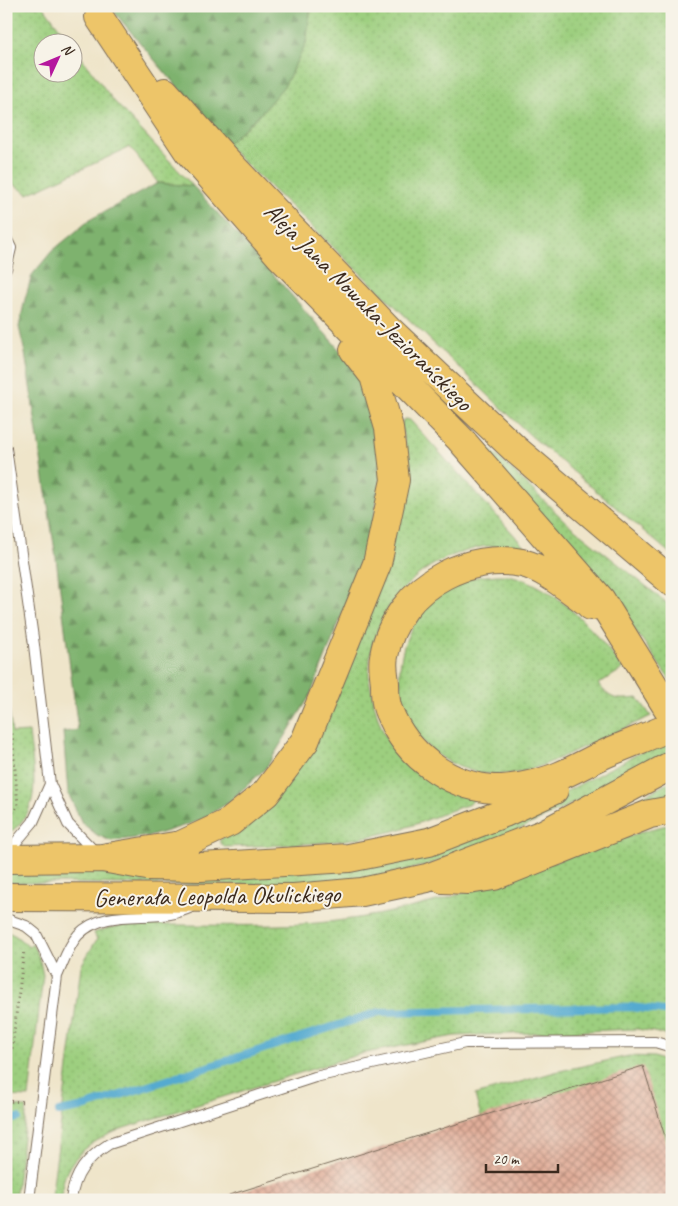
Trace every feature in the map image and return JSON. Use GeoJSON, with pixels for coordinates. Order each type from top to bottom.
{"type":"FeatureCollection","features":[{"type":"Feature","properties":{"kind":"main road"},"geometry":{"type":"LineString","coordinates":[[94,12],[188,151],[281,257],[374,376],[389,428],[394,480],[377,564],[305,740],[266,792],[230,822],[181,845],[102,858]]}},
{"type":"Feature","properties":{"kind":"main road","name":"Aleja Jana Nowaka-Jeziorańskiego"},"geometry":{"type":"LineString","coordinates":[[94,12],[226,160],[389,330],[515,450],[672,582]]}},
{"type":"Feature","properties":{"kind":"main road"},"geometry":{"type":"LineString","coordinates":[[281,257],[460,439],[601,600],[638,662],[669,724]]}},
{"type":"Feature","properties":{"kind":"main road"},"geometry":{"type":"LineString","coordinates":[[638,662],[586,601],[545,572],[523,564],[502,561],[482,562],[458,568],[430,582],[398,617],[389,636],[384,658],[388,711],[401,736],[416,754],[437,770],[462,783],[493,789],[520,786],[558,776],[669,724]]}},
{"type":"Feature","properties":{"kind":"main road"},"geometry":{"type":"LineString","coordinates":[[102,858],[147,866],[201,867],[349,858],[429,842],[504,813],[589,773],[669,724]]}},
{"type":"Feature","properties":{"kind":"main road"},"geometry":{"type":"LineString","coordinates":[[427,878],[543,834],[672,765]]}},
{"type":"Feature","properties":{"kind":"main road"},"geometry":{"type":"LineString","coordinates":[[427,878],[468,880],[494,876],[650,814],[672,810]]}},
{"type":"Feature","properties":{"kind":"main road","name":"Generała Leopolda Okulickiego"},"geometry":{"type":"LineString","coordinates":[[6,859],[102,858]]}},
{"type":"Feature","properties":{"kind":"main road","name":"Generała Leopolda Okulickiego"},"geometry":{"type":"LineString","coordinates":[[6,897],[294,898],[362,892],[427,878]]}},
{"type":"Feature","properties":{"kind":"lane"},"geometry":{"type":"LineString","coordinates":[[6,269],[9,243]]}},
{"type":"Feature","properties":{"kind":"lane","name":"Generała Leopolda Okulickiego"},"geometry":{"type":"LineString","coordinates":[[6,448],[34,645],[50,784],[68,824],[102,858]]}},
{"type":"Feature","properties":{"kind":"lane"},"geometry":{"type":"LineString","coordinates":[[6,854],[33,822],[50,784]]}},
{"type":"Feature","properties":{"kind":"lane"},"geometry":{"type":"LineString","coordinates":[[29,1200],[57,976],[77,936],[90,925],[107,919],[171,914],[216,899]]}},
{"type":"Feature","properties":{"kind":"lane"},"geometry":{"type":"LineString","coordinates":[[6,919],[26,926],[36,934],[57,976]]}},
{"type":"Feature","properties":{"kind":"lane"},"geometry":{"type":"LineString","coordinates":[[71,1200],[72,1190],[80,1169],[99,1150],[109,1144],[315,1076],[465,1043],[655,1042],[672,1047]]}},
{"type":"Feature","properties":{"kind":"path"},"geometry":{"type":"LineString","coordinates":[[6,820],[18,806],[12,733]]}},
{"type":"Feature","properties":{"kind":"path"},"geometry":{"type":"LineString","coordinates":[[24,948],[6,1100],[28,1102]]}},
{"type":"Feature","properties":{"kind":"green space"},"geometry":{"type":"Polygon","coordinates":[[[6,6],[43,6],[62,32],[32,32],[32,82],[82,82],[82,58],[113,100],[193,186],[158,183],[130,147],[28,194],[6,177],[6,6]]]}},
{"type":"Feature","properties":{"kind":"green space"},"geometry":{"type":"Polygon","coordinates":[[[109,6],[311,6],[306,43],[285,85],[261,113],[226,145],[109,6]]]}},
{"type":"Feature","properties":{"kind":"green space"},"geometry":{"type":"Polygon","coordinates":[[[311,6],[672,6],[672,555],[530,435],[226,145],[261,113],[306,43],[311,6]]]}},
{"type":"Feature","properties":{"kind":"green space"},"geometry":{"type":"Polygon","coordinates":[[[158,183],[193,186],[265,265],[366,380],[384,439],[380,484],[371,534],[357,578],[310,696],[266,768],[228,803],[199,821],[151,836],[111,841],[97,835],[82,823],[68,793],[63,732],[78,730],[56,558],[25,353],[19,327],[32,275],[52,251],[91,219],[158,183]]]}},
{"type":"Feature","properties":{"kind":"green space"},"geometry":{"type":"Polygon","coordinates":[[[428,389],[567,523],[672,607],[672,683],[643,641],[585,569],[428,389]]]}},
{"type":"Feature","properties":{"kind":"green space"},"geometry":{"type":"Polygon","coordinates":[[[403,420],[410,420],[525,547],[520,551],[494,546],[477,548],[457,554],[422,572],[406,585],[393,601],[375,636],[370,656],[369,679],[375,705],[381,727],[392,747],[414,767],[473,796],[473,800],[470,804],[413,825],[373,836],[309,844],[224,847],[219,841],[285,787],[404,502],[405,443],[401,426],[403,420]]]}},
{"type":"Feature","properties":{"kind":"green space"},"geometry":{"type":"Polygon","coordinates":[[[497,575],[514,576],[532,583],[562,602],[576,614],[602,642],[623,669],[598,684],[607,694],[615,698],[638,698],[651,716],[548,763],[515,773],[483,773],[467,770],[439,756],[427,746],[407,720],[403,706],[400,667],[407,637],[423,611],[446,590],[469,579],[497,575]]]}},
{"type":"Feature","properties":{"kind":"green space"},"geometry":{"type":"Polygon","coordinates":[[[6,686],[12,733],[29,732],[34,789],[27,814],[6,835],[6,686]]]}},
{"type":"Feature","properties":{"kind":"green space"},"geometry":{"type":"Polygon","coordinates":[[[672,736],[672,751],[574,803],[473,849],[403,871],[347,880],[271,885],[6,883],[6,870],[235,872],[544,803],[672,736]]]}},
{"type":"Feature","properties":{"kind":"green space"},"geometry":{"type":"Polygon","coordinates":[[[672,781],[672,798],[640,802],[638,799],[641,797],[672,781]]]}},
{"type":"Feature","properties":{"kind":"green space"},"geometry":{"type":"Polygon","coordinates":[[[672,824],[672,1037],[637,1029],[454,1036],[360,1054],[124,1128],[106,1136],[81,1152],[69,1167],[64,1179],[61,1200],[51,1200],[81,966],[97,939],[94,933],[114,927],[134,925],[301,924],[388,913],[451,897],[650,829],[672,824]]]}},
{"type":"Feature","properties":{"kind":"green space"},"geometry":{"type":"Polygon","coordinates":[[[6,931],[16,936],[29,947],[32,944],[39,957],[43,975],[29,1097],[6,1096],[6,931]]]}},
{"type":"Feature","properties":{"kind":"green space"},"geometry":{"type":"Polygon","coordinates":[[[629,1056],[654,1057],[672,1064],[672,1159],[481,1117],[475,1095],[555,1072],[629,1056]]]}},
{"type":"Feature","properties":{"kind":"green space"},"geometry":{"type":"Polygon","coordinates":[[[6,1106],[27,1107],[15,1200],[6,1200],[6,1106]]]}},
{"type":"Feature","properties":{"kind":"building"},"geometry":{"type":"Polygon","coordinates":[[[643,1066],[672,1159],[672,1200],[229,1200],[229,1195],[643,1066]]]}},
{"type":"Feature","properties":{"kind":"waterway"},"geometry":{"type":"LineString","coordinates":[[59,1112],[80,1108],[379,1012],[631,1007],[672,1012]]}},
{"type":"Feature","properties":{"kind":"waterway"},"geometry":{"type":"LineString","coordinates":[[6,1120],[18,1118]]}}]}
